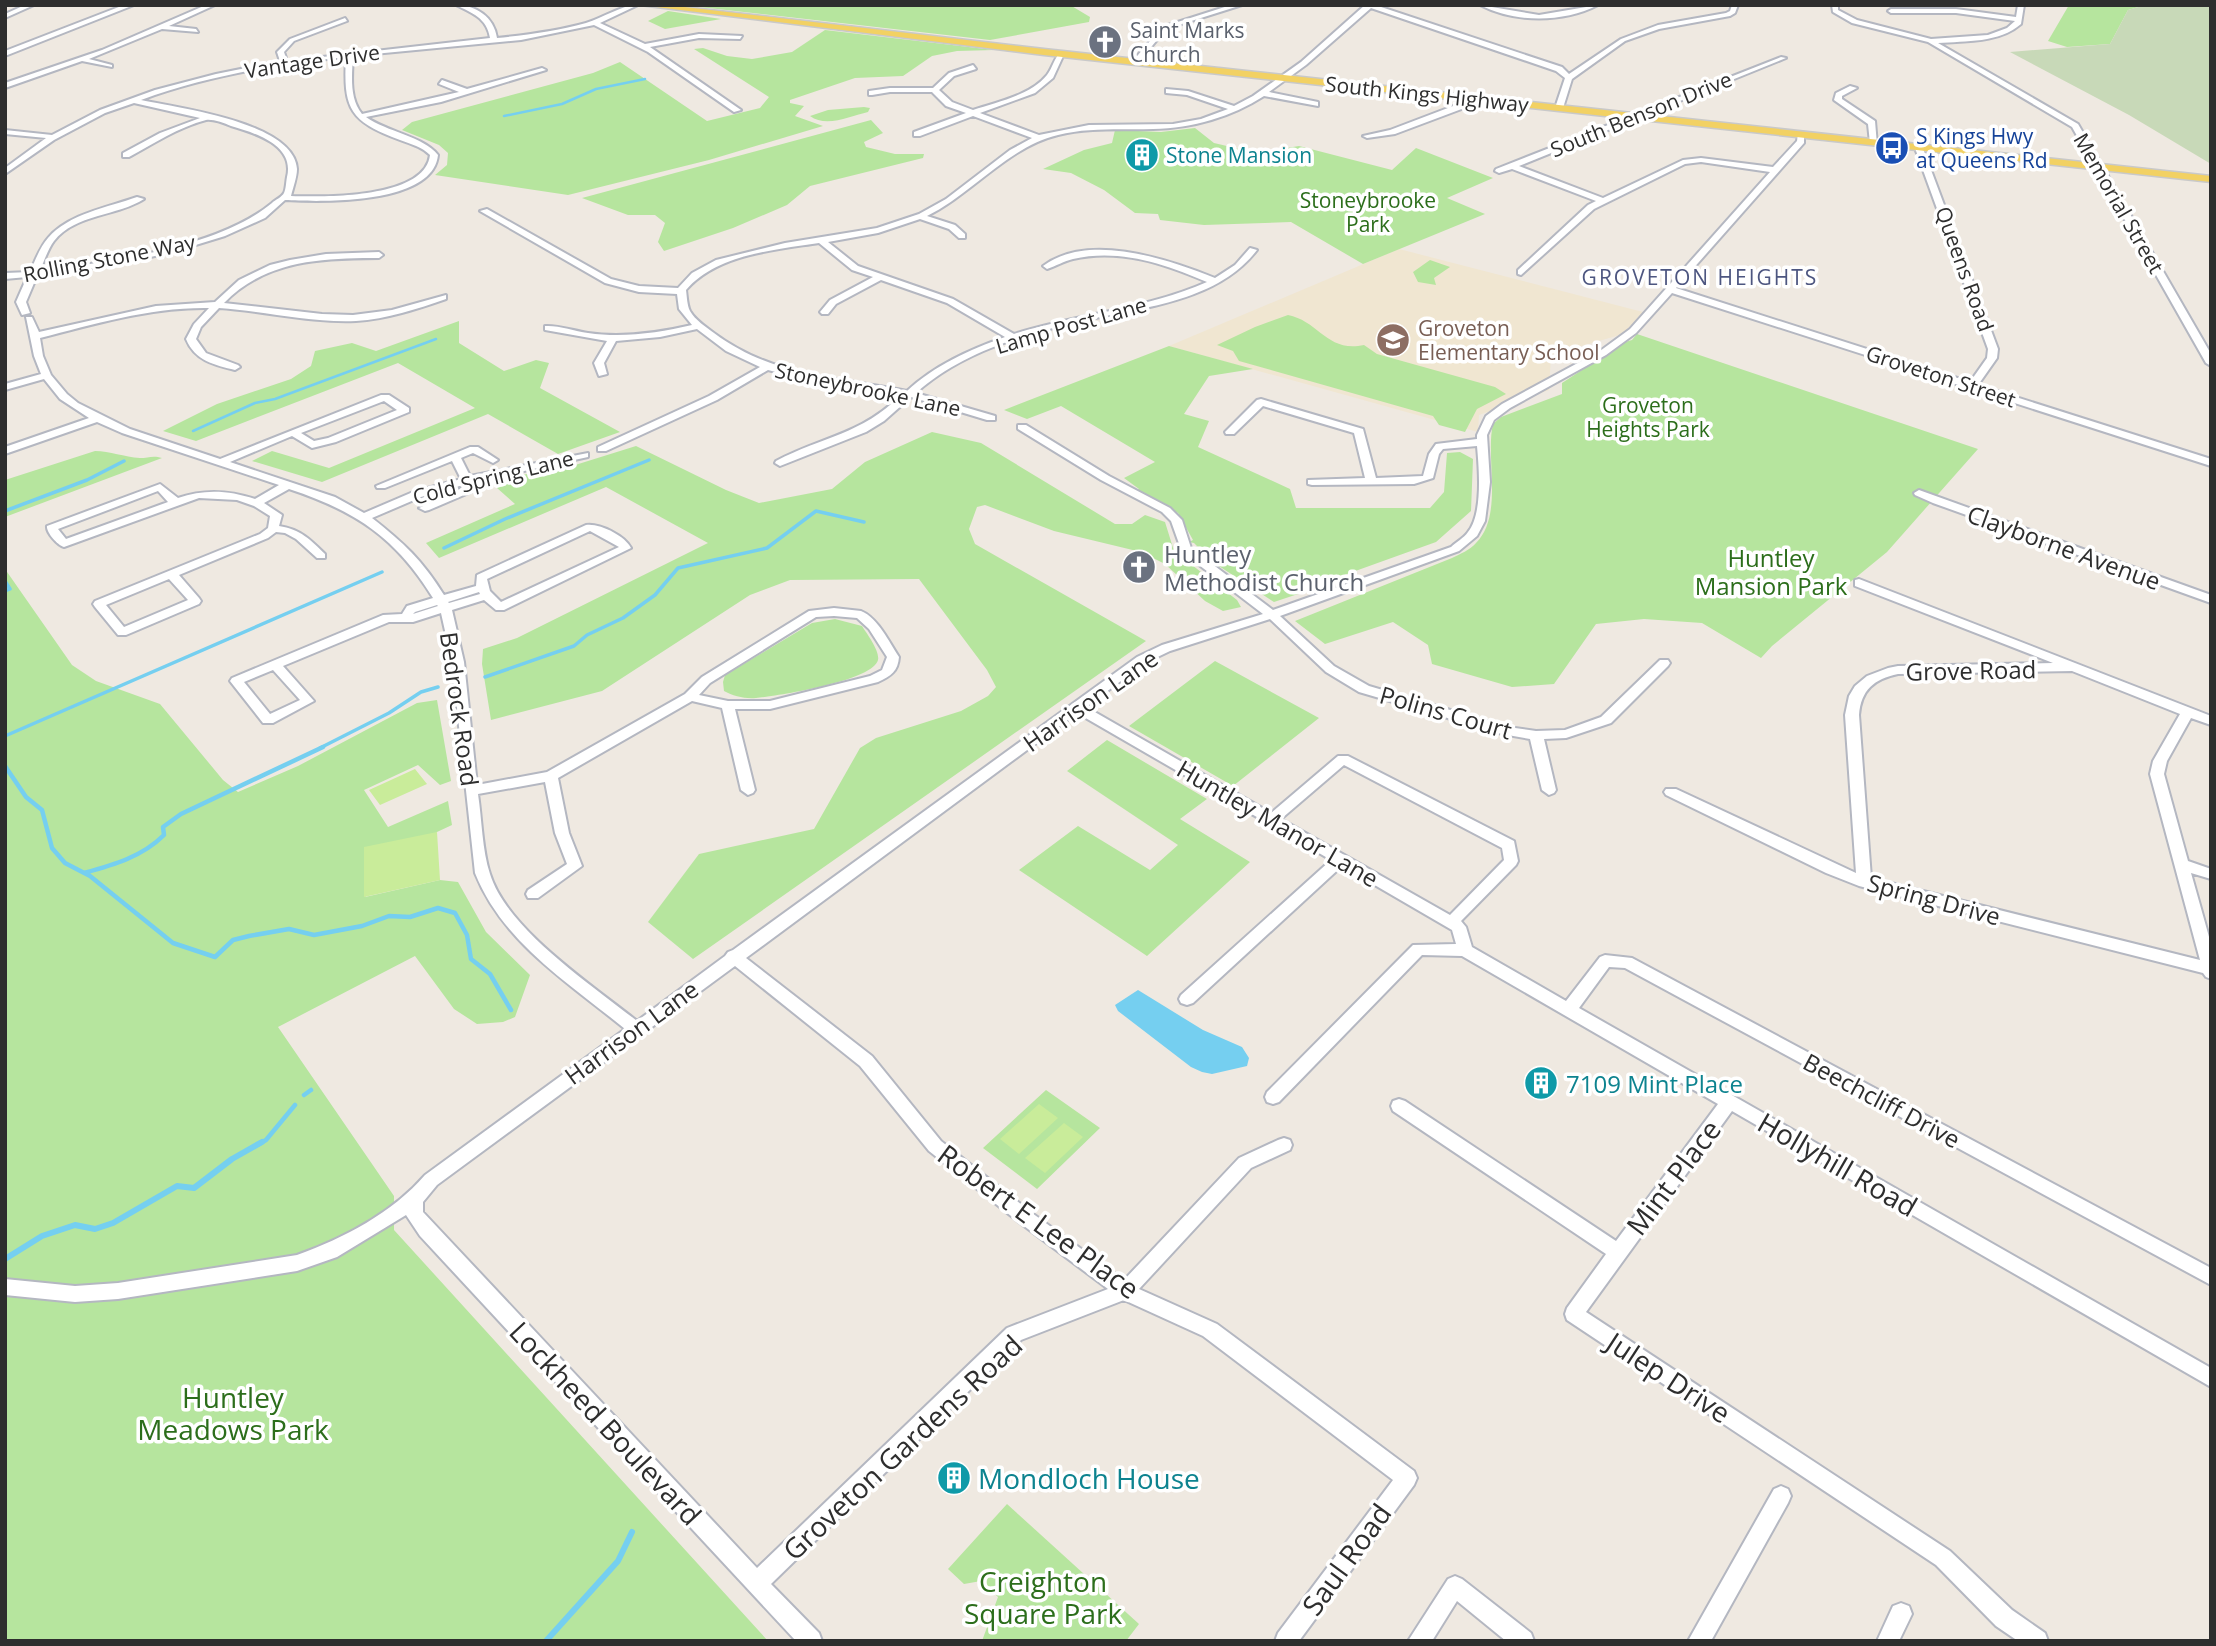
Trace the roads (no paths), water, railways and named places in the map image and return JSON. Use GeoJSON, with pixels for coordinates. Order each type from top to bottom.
{"type":"FeatureCollection","features":[{"type":"Feature","properties":{"kind":"main road","name":"South Kings Highway"},"geometry":{"type":"LineString","coordinates":[[644,5],[1061,54],[2211,179]]}},
{"type":"Feature","properties":{"kind":"street"},"geometry":{"type":"LineString","coordinates":[[5,16],[31,5]]}},
{"type":"Feature","properties":{"kind":"street"},"geometry":{"type":"LineString","coordinates":[[5,54],[131,5]]}},
{"type":"Feature","properties":{"kind":"street"},"geometry":{"type":"LineString","coordinates":[[459,5],[488,20],[493,28],[494,40]]}},
{"type":"Feature","properties":{"kind":"street","name":"Vantage Drive"},"geometry":{"type":"LineString","coordinates":[[5,172],[54,137],[92,117],[135,100],[206,79],[284,62],[556,33],[595,23],[635,5]]}},
{"type":"Feature","properties":{"kind":"street"},"geometry":{"type":"LineString","coordinates":[[1136,62],[1152,45],[1156,34],[1164,28],[1239,5]]}},
{"type":"Feature","properties":{"kind":"street"},"geometry":{"type":"LineString","coordinates":[[484,211],[608,281],[639,289],[682,290],[700,270],[723,260],[879,231],[922,217],[962,192],[1013,151],[1039,138],[1082,127],[1184,125],[1208,120],[1236,109],[1266,93],[1369,5],[1565,72],[1569,78]]}},
{"type":"Feature","properties":{"kind":"street"},"geometry":{"type":"LineString","coordinates":[[1483,5],[1513,15],[1542,18],[1563,16],[1595,5]]}},
{"type":"Feature","properties":{"kind":"street"},"geometry":{"type":"LineString","coordinates":[[1559,108],[1569,78],[1634,35],[1674,23],[1728,15],[1733,12],[1735,5]]}},
{"type":"Feature","properties":{"kind":"street","name":"Memorial Street"},"geometry":{"type":"LineString","coordinates":[[1835,5],[1835,11],[1856,22],[1905,32],[1930,41],[2072,124],[2211,363]]}},
{"type":"Feature","properties":{"kind":"street"},"geometry":{"type":"LineString","coordinates":[[1930,41],[1997,34],[2015,27],[2021,5]]}},
{"type":"Feature","properties":{"kind":"street"},"geometry":{"type":"LineString","coordinates":[[5,86],[82,59],[206,6]]}},
{"type":"Feature","properties":{"kind":"street"},"geometry":{"type":"LineString","coordinates":[[1891,11],[1956,11],[2019,19]]}},
{"type":"Feature","properties":{"kind":"street"},"geometry":{"type":"LineString","coordinates":[[284,62],[279,52],[287,43],[345,20]]}},
{"type":"Feature","properties":{"kind":"street"},"geometry":{"type":"LineString","coordinates":[[595,23],[647,46],[670,65],[737,110]]}},
{"type":"Feature","properties":{"kind":"street"},"geometry":{"type":"LineString","coordinates":[[160,27],[196,31]]}},
{"type":"Feature","properties":{"kind":"street"},"geometry":{"type":"LineString","coordinates":[[647,46],[699,36],[740,37]]}},
{"type":"Feature","properties":{"kind":"street"},"geometry":{"type":"LineString","coordinates":[[135,100],[258,132],[280,145],[289,156],[294,175],[285,198],[338,198],[381,192],[412,181],[431,167],[434,155],[427,148],[381,130],[353,108],[348,97],[350,54]]}},
{"type":"Feature","properties":{"kind":"street"},"geometry":{"type":"LineString","coordinates":[[917,134],[1039,87],[1050,76],[1061,54]]}},
{"type":"Feature","properties":{"kind":"street","name":"South Benson Drive"},"geometry":{"type":"LineString","coordinates":[[1499,171],[1783,58]]}},
{"type":"Feature","properties":{"kind":"street"},"geometry":{"type":"LineString","coordinates":[[82,59],[110,66]]}},
{"type":"Feature","properties":{"kind":"street"},"geometry":{"type":"LineString","coordinates":[[1534,61],[1558,64],[1591,62]]}},
{"type":"Feature","properties":{"kind":"street"},"geometry":{"type":"LineString","coordinates":[[872,93],[890,90],[935,90],[954,73],[973,67]]}},
{"type":"Feature","properties":{"kind":"street"},"geometry":{"type":"LineString","coordinates":[[362,116],[467,92],[542,70]]}},
{"type":"Feature","properties":{"kind":"street"},"geometry":{"type":"LineString","coordinates":[[442,82],[467,92]]}},
{"type":"Feature","properties":{"kind":"street"},"geometry":{"type":"LineString","coordinates":[[1853,88],[1839,95],[1838,100],[1872,123],[1874,144]]}},
{"type":"Feature","properties":{"kind":"street"},"geometry":{"type":"LineString","coordinates":[[935,90],[943,101],[1039,138]]}},
{"type":"Feature","properties":{"kind":"street"},"geometry":{"type":"LineString","coordinates":[[1169,91],[1188,93],[1236,109]]}},
{"type":"Feature","properties":{"kind":"street"},"geometry":{"type":"LineString","coordinates":[[1266,93],[1315,104]]}},
{"type":"Feature","properties":{"kind":"street"},"geometry":{"type":"LineString","coordinates":[[1367,136],[1392,132],[1464,106],[1471,99]]}},
{"type":"Feature","properties":{"kind":"street"},"geometry":{"type":"LineString","coordinates":[[126,155],[163,135],[205,118]]}},
{"type":"Feature","properties":{"kind":"street"},"geometry":{"type":"LineString","coordinates":[[5,132],[54,137]]}},
{"type":"Feature","properties":{"kind":"street"},"geometry":{"type":"LineString","coordinates":[[1312,482],[1414,481],[1428,478],[1434,454],[1440,446],[1482,442],[1485,426],[1497,412],[1616,344],[1646,320],[1801,141],[1801,136]]}},
{"type":"Feature","properties":{"kind":"street","name":"Queens Road"},"geometry":{"type":"LineString","coordinates":[[1919,148],[1993,348],[1992,358],[1972,386]]}},
{"type":"Feature","properties":{"kind":"street"},"geometry":{"type":"LineString","coordinates":[[1521,272],[1580,214],[1686,161],[1702,160],[1776,170]]}},
{"type":"Feature","properties":{"kind":"street"},"geometry":{"type":"LineString","coordinates":[[1512,166],[1603,201]]}},
{"type":"Feature","properties":{"kind":"street","name":"Rolling Stone Way"},"geometry":{"type":"LineString","coordinates":[[5,276],[34,274],[154,254],[198,243],[250,222],[285,198]]}},
{"type":"Feature","properties":{"kind":"street","name":"Bedrock Road"},"geometry":{"type":"LineString","coordinates":[[140,199],[80,220],[57,233],[49,241],[21,302],[35,336],[45,376],[65,399],[96,419],[331,499],[365,517],[410,555],[444,604],[458,662],[482,873],[504,915],[523,937],[636,1029]]}},
{"type":"Feature","properties":{"kind":"street"},"geometry":{"type":"LineString","coordinates":[[922,217],[952,228],[962,236]]}},
{"type":"Feature","properties":{"kind":"street"},"geometry":{"type":"LineString","coordinates":[[822,242],[842,260],[878,278],[950,301],[1013,338]]}},
{"type":"Feature","properties":{"kind":"street","name":"Lamp Post Lane"},"geometry":{"type":"LineString","coordinates":[[780,463],[806,450],[860,431],[887,415],[922,382],[1013,338],[1175,296],[1216,282],[1238,270],[1253,250]]}},
{"type":"Feature","properties":{"kind":"street"},"geometry":{"type":"LineString","coordinates":[[1047,266],[1063,259],[1087,255],[1130,255],[1167,262],[1216,282]]}},
{"type":"Feature","properties":{"kind":"street"},"geometry":{"type":"LineString","coordinates":[[235,368],[204,357],[193,346],[191,339],[196,327],[242,282],[274,268],[329,257],[379,256]]}},
{"type":"Feature","properties":{"kind":"street"},"geometry":{"type":"LineString","coordinates":[[825,312],[833,302],[878,278]]}},
{"type":"Feature","properties":{"kind":"street","name":"Stoneybrooke Lane"},"geometry":{"type":"LineString","coordinates":[[682,290],[684,308],[699,326],[727,348],[766,368],[811,379],[910,394],[992,418]]}},
{"type":"Feature","properties":{"kind":"street","name":"Groveton Street"},"geometry":{"type":"LineString","coordinates":[[1672,290],[2211,463]]}},
{"type":"Feature","properties":{"kind":"street"},"geometry":{"type":"LineString","coordinates":[[35,336],[153,309],[217,305],[351,318],[396,312],[443,297]]}},
{"type":"Feature","properties":{"kind":"street"},"geometry":{"type":"LineString","coordinates":[[548,328],[612,340],[656,336],[699,326]]}},
{"type":"Feature","properties":{"kind":"street"},"geometry":{"type":"LineString","coordinates":[[603,374],[599,363],[612,340]]}},
{"type":"Feature","properties":{"kind":"street","name":"Cold Spring Lane"},"geometry":{"type":"LineString","coordinates":[[602,449],[713,398],[766,368]]}},
{"type":"Feature","properties":{"kind":"street"},"geometry":{"type":"LineString","coordinates":[[5,387],[45,376]]}},
{"type":"Feature","properties":{"kind":"street"},"geometry":{"type":"LineString","coordinates":[[221,463],[293,432],[385,397],[405,410],[332,440],[312,444],[293,432]]}},
{"type":"Feature","properties":{"kind":"street"},"geometry":{"type":"LineString","coordinates":[[1230,432],[1261,402],[1360,431],[1371,481]]}},
{"type":"Feature","properties":{"kind":"street"},"geometry":{"type":"LineString","coordinates":[[5,451],[96,419]]}},
{"type":"Feature","properties":{"kind":"street","name":"Polins Court"},"geometry":{"type":"LineString","coordinates":[[1022,427],[1105,478],[1166,510],[1176,520],[1186,550],[1272,615],[1330,669],[1364,689],[1507,732],[1536,735],[1577,732],[1606,720],[1664,663]]}},
{"type":"Feature","properties":{"kind":"street","name":"Harrison Lane"},"geometry":{"type":"LineString","coordinates":[[5,1287],[75,1294],[118,1291],[297,1263],[349,1242],[414,1200],[430,1180],[733,956],[1153,653],[1435,558],[1462,544],[1477,527],[1482,510],[1485,481],[1482,442]]}},
{"type":"Feature","properties":{"kind":"street"},"geometry":{"type":"LineString","coordinates":[[382,486],[474,449],[493,460]]}},
{"type":"Feature","properties":{"kind":"street","name":"Cold Spring Lane"},"geometry":{"type":"LineString","coordinates":[[365,517],[410,496],[468,479],[584,455]]}},
{"type":"Feature","properties":{"kind":"street"},"geometry":{"type":"LineString","coordinates":[[425,508],[467,490],[468,479],[454,456]]}},
{"type":"Feature","properties":{"kind":"street"},"geometry":{"type":"LineString","coordinates":[[255,503],[289,484]]}},
{"type":"Feature","properties":{"kind":"street"},"geometry":{"type":"LineString","coordinates":[[176,503],[160,487],[51,528],[64,544],[176,503],[197,495],[219,492],[255,503],[275,515],[273,528]]}},
{"type":"Feature","properties":{"kind":"street","name":"Clayborne Avenue"},"geometry":{"type":"LineString","coordinates":[[1919,493],[2211,599]]}},
{"type":"Feature","properties":{"kind":"street"},"geometry":{"type":"LineString","coordinates":[[590,527],[622,542],[625,548],[500,607],[483,592],[481,577],[590,527]]}},
{"type":"Feature","properties":{"kind":"street"},"geometry":{"type":"LineString","coordinates":[[172,575],[195,601],[122,632],[99,604],[248,544],[273,528],[289,528],[321,556]]}},
{"type":"Feature","properties":{"kind":"street"},"geometry":{"type":"LineString","coordinates":[[1858,583],[2211,721]]}},
{"type":"Feature","properties":{"kind":"street"},"geometry":{"type":"LineString","coordinates":[[275,665],[308,701],[268,720],[236,681],[387,618],[413,618],[444,604],[483,592]]}},
{"type":"Feature","properties":{"kind":"street"},"geometry":{"type":"LineString","coordinates":[[471,791],[551,776],[690,697],[706,680],[813,614],[834,612],[861,615],[873,627],[893,657],[887,673],[874,679],[770,705],[728,705],[690,697]]}},
{"type":"Feature","properties":{"kind":"street","name":"Grove Road"},"geometry":{"type":"LineString","coordinates":[[1864,882],[1852,715],[1853,701],[1861,686],[1872,678],[1898,670],[2073,667]]}},
{"type":"Feature","properties":{"kind":"street"},"geometry":{"type":"LineString","coordinates":[[728,705],[748,790]]}},
{"type":"Feature","properties":{"kind":"street","name":"Huntley Manor Lane"},"geometry":{"type":"LineString","coordinates":[[1076,707],[1451,923]]}},
{"type":"Feature","properties":{"kind":"street"},"geometry":{"type":"LineString","coordinates":[[2188,712],[2160,761],[2157,774],[2210,970]]}},
{"type":"Feature","properties":{"kind":"street"},"geometry":{"type":"LineString","coordinates":[[1536,735],[1549,790]]}},
{"type":"Feature","properties":{"kind":"street"},"geometry":{"type":"LineString","coordinates":[[1272,819],[1343,759],[1509,845],[1511,861],[1451,923],[1459,927],[1465,950],[1418,948],[1273,1097]]}},
{"type":"Feature","properties":{"kind":"street"},"geometry":{"type":"LineString","coordinates":[[533,894],[575,866],[562,834],[551,776]]}},
{"type":"Feature","properties":{"kind":"street","name":"Spring Drive"},"geometry":{"type":"LineString","coordinates":[[1671,792],[1831,869],[1864,882],[2210,970]]}},
{"type":"Feature","properties":{"kind":"street"},"geometry":{"type":"LineString","coordinates":[[1187,999],[1340,859]]}},
{"type":"Feature","properties":{"kind":"street"},"geometry":{"type":"LineString","coordinates":[[2183,865],[2211,874]]}},
{"type":"Feature","properties":{"kind":"street","name":"Hollyhill Road"},"geometry":{"type":"LineString","coordinates":[[1465,950],[2211,1377]]}},
{"type":"Feature","properties":{"kind":"street","name":"Robert E Lee Place"},"geometry":{"type":"LineString","coordinates":[[733,956],[866,1061],[934,1146],[1125,1291],[1210,1330],[1407,1478]]}},
{"type":"Feature","properties":{"kind":"street","name":"Beechcliff Drive"},"geometry":{"type":"LineString","coordinates":[[1568,1010],[1605,961],[1627,962],[2211,1277]]}},
{"type":"Feature","properties":{"kind":"street","name":"Mint Place"},"geometry":{"type":"LineString","coordinates":[[1618,1252],[1729,1102]]}},
{"type":"Feature","properties":{"kind":"street"},"geometry":{"type":"LineString","coordinates":[[1399,1106],[1618,1252]]}},
{"type":"Feature","properties":{"kind":"street","name":"Groveton Gardens Road"},"geometry":{"type":"LineString","coordinates":[[757,1584],[1014,1334],[1125,1291],[1245,1164],[1284,1145]]}},
{"type":"Feature","properties":{"kind":"street","name":"Lockheed Boulevard"},"geometry":{"type":"LineString","coordinates":[[414,1200],[414,1214],[426,1230],[811,1641]]}},
{"type":"Feature","properties":{"kind":"street","name":"Julep Drive"},"geometry":{"type":"LineString","coordinates":[[1618,1252],[1574,1314],[1943,1558],[2004,1618],[2037,1641]]}},
{"type":"Feature","properties":{"kind":"street","name":"Saul Road"},"geometry":{"type":"LineString","coordinates":[[1286,1641],[1407,1478]]}},
{"type":"Feature","properties":{"kind":"street"},"geometry":{"type":"LineString","coordinates":[[1699,1641],[1781,1496]]}},
{"type":"Feature","properties":{"kind":"street"},"geometry":{"type":"LineString","coordinates":[[1419,1641],[1455,1586],[1523,1641]]}},
{"type":"Feature","properties":{"kind":"street"},"geometry":{"type":"LineString","coordinates":[[1888,1641],[1901,1614]]}},
{"type":"Feature","properties":{"kind":"water"},"geometry":{"type":"Polygon","coordinates":[[[1138,990],[1203,1030],[1242,1047],[1249,1058],[1247,1066],[1212,1074],[1191,1067],[1118,1011],[1115,1005],[1138,990]]]}},
{"type":"Feature","properties":{"kind":"waterway"},"geometry":{"type":"LineString","coordinates":[[504,116],[562,104],[596,89],[645,79]]}},
{"type":"Feature","properties":{"kind":"waterway"},"geometry":{"type":"LineString","coordinates":[[193,431],[255,403],[275,399],[436,339]]}},
{"type":"Feature","properties":{"kind":"waterway"},"geometry":{"type":"LineString","coordinates":[[444,548],[505,519],[649,460]]}},
{"type":"Feature","properties":{"kind":"waterway"},"geometry":{"type":"LineString","coordinates":[[5,511],[87,480],[124,461]]}},
{"type":"Feature","properties":{"kind":"waterway"},"geometry":{"type":"LineString","coordinates":[[485,677],[574,646],[587,635],[623,618],[655,595],[678,568],[767,548],[816,511],[864,522]]}},
{"type":"Feature","properties":{"kind":"waterway"},"geometry":{"type":"LineString","coordinates":[[5,736],[382,572]]}},
{"type":"Feature","properties":{"kind":"waterway"},"geometry":{"type":"LineString","coordinates":[[5,581],[10,589],[5,591]]}},
{"type":"Feature","properties":{"kind":"waterway"},"geometry":{"type":"LineString","coordinates":[[320,748],[389,713],[421,692],[438,687]]}},
{"type":"Feature","properties":{"kind":"waterway"},"geometry":{"type":"LineString","coordinates":[[84,873],[137,855],[164,835],[163,827],[181,814],[323,747]]}},
{"type":"Feature","properties":{"kind":"waterway"},"geometry":{"type":"LineString","coordinates":[[5,766],[26,797],[42,810],[52,848],[65,863],[84,873]]}},
{"type":"Feature","properties":{"kind":"waterway"},"geometry":{"type":"LineString","coordinates":[[84,873],[173,943],[215,957],[233,940],[249,936],[289,929],[314,935],[362,926],[389,916],[410,917],[438,908],[455,913],[467,935],[471,959],[490,974],[511,1010]]}},
{"type":"Feature","properties":{"kind":"waterway"},"geometry":{"type":"LineString","coordinates":[[304,1095],[311,1090]]}},
{"type":"Feature","properties":{"kind":"waterway"},"geometry":{"type":"LineString","coordinates":[[259,1144],[266,1140],[295,1105]]}},
{"type":"Feature","properties":{"kind":"waterway"},"geometry":{"type":"LineString","coordinates":[[5,1259],[42,1236],[75,1225],[95,1229],[113,1223],[177,1186],[194,1188],[232,1159],[262,1142]]}},
{"type":"Feature","properties":{"kind":"waterway"},"geometry":{"type":"LineString","coordinates":[[546,1641],[618,1561],[632,1532]]}},
{"type":"Feature","properties":{"kind":"place","name":"Saint Marks Church"},"geometry":{"type":"Point","coordinates":[1105,42]}},
{"type":"Feature","properties":{"kind":"place","name":"S Kings Hwy at Queens Rd"},"geometry":{"type":"Point","coordinates":[1892,148]}},
{"type":"Feature","properties":{"kind":"place","name":"Stone Mansion"},"geometry":{"type":"Point","coordinates":[1142,155]}},
{"type":"Feature","properties":{"kind":"place","name":"Groveton Elementary School"},"geometry":{"type":"Point","coordinates":[1393,340]}},
{"type":"Feature","properties":{"kind":"place","name":"Huntley Methodist Church"},"geometry":{"type":"Point","coordinates":[1139,567]}},
{"type":"Feature","properties":{"kind":"place","name":"7109 Mint Place"},"geometry":{"type":"Point","coordinates":[1541,1083]}},
{"type":"Feature","properties":{"kind":"place","name":"Mondloch House"},"geometry":{"type":"Point","coordinates":[954,1478]}},
{"type":"Feature","properties":{"kind":"district","name":"GROVETON HEIGHTS"},"geometry":{"type":"Point","coordinates":[1700,277]}},
{"type":"Feature","properties":{"kind":"park label","name":"Stoneybrooke Park"},"geometry":{"type":"Point","coordinates":[1368,212]}},
{"type":"Feature","properties":{"kind":"park label","name":"Groveton Heights Park"},"geometry":{"type":"Point","coordinates":[1648,417]}},
{"type":"Feature","properties":{"kind":"park label","name":"Huntley Mansion Park"},"geometry":{"type":"Point","coordinates":[1771,571]}},
{"type":"Feature","properties":{"kind":"park label","name":"Huntley Meadows Park"},"geometry":{"type":"Point","coordinates":[233,1413]}},
{"type":"Feature","properties":{"kind":"park label","name":"Creighton Square Park"},"geometry":{"type":"Point","coordinates":[1043,1597]}}]}
